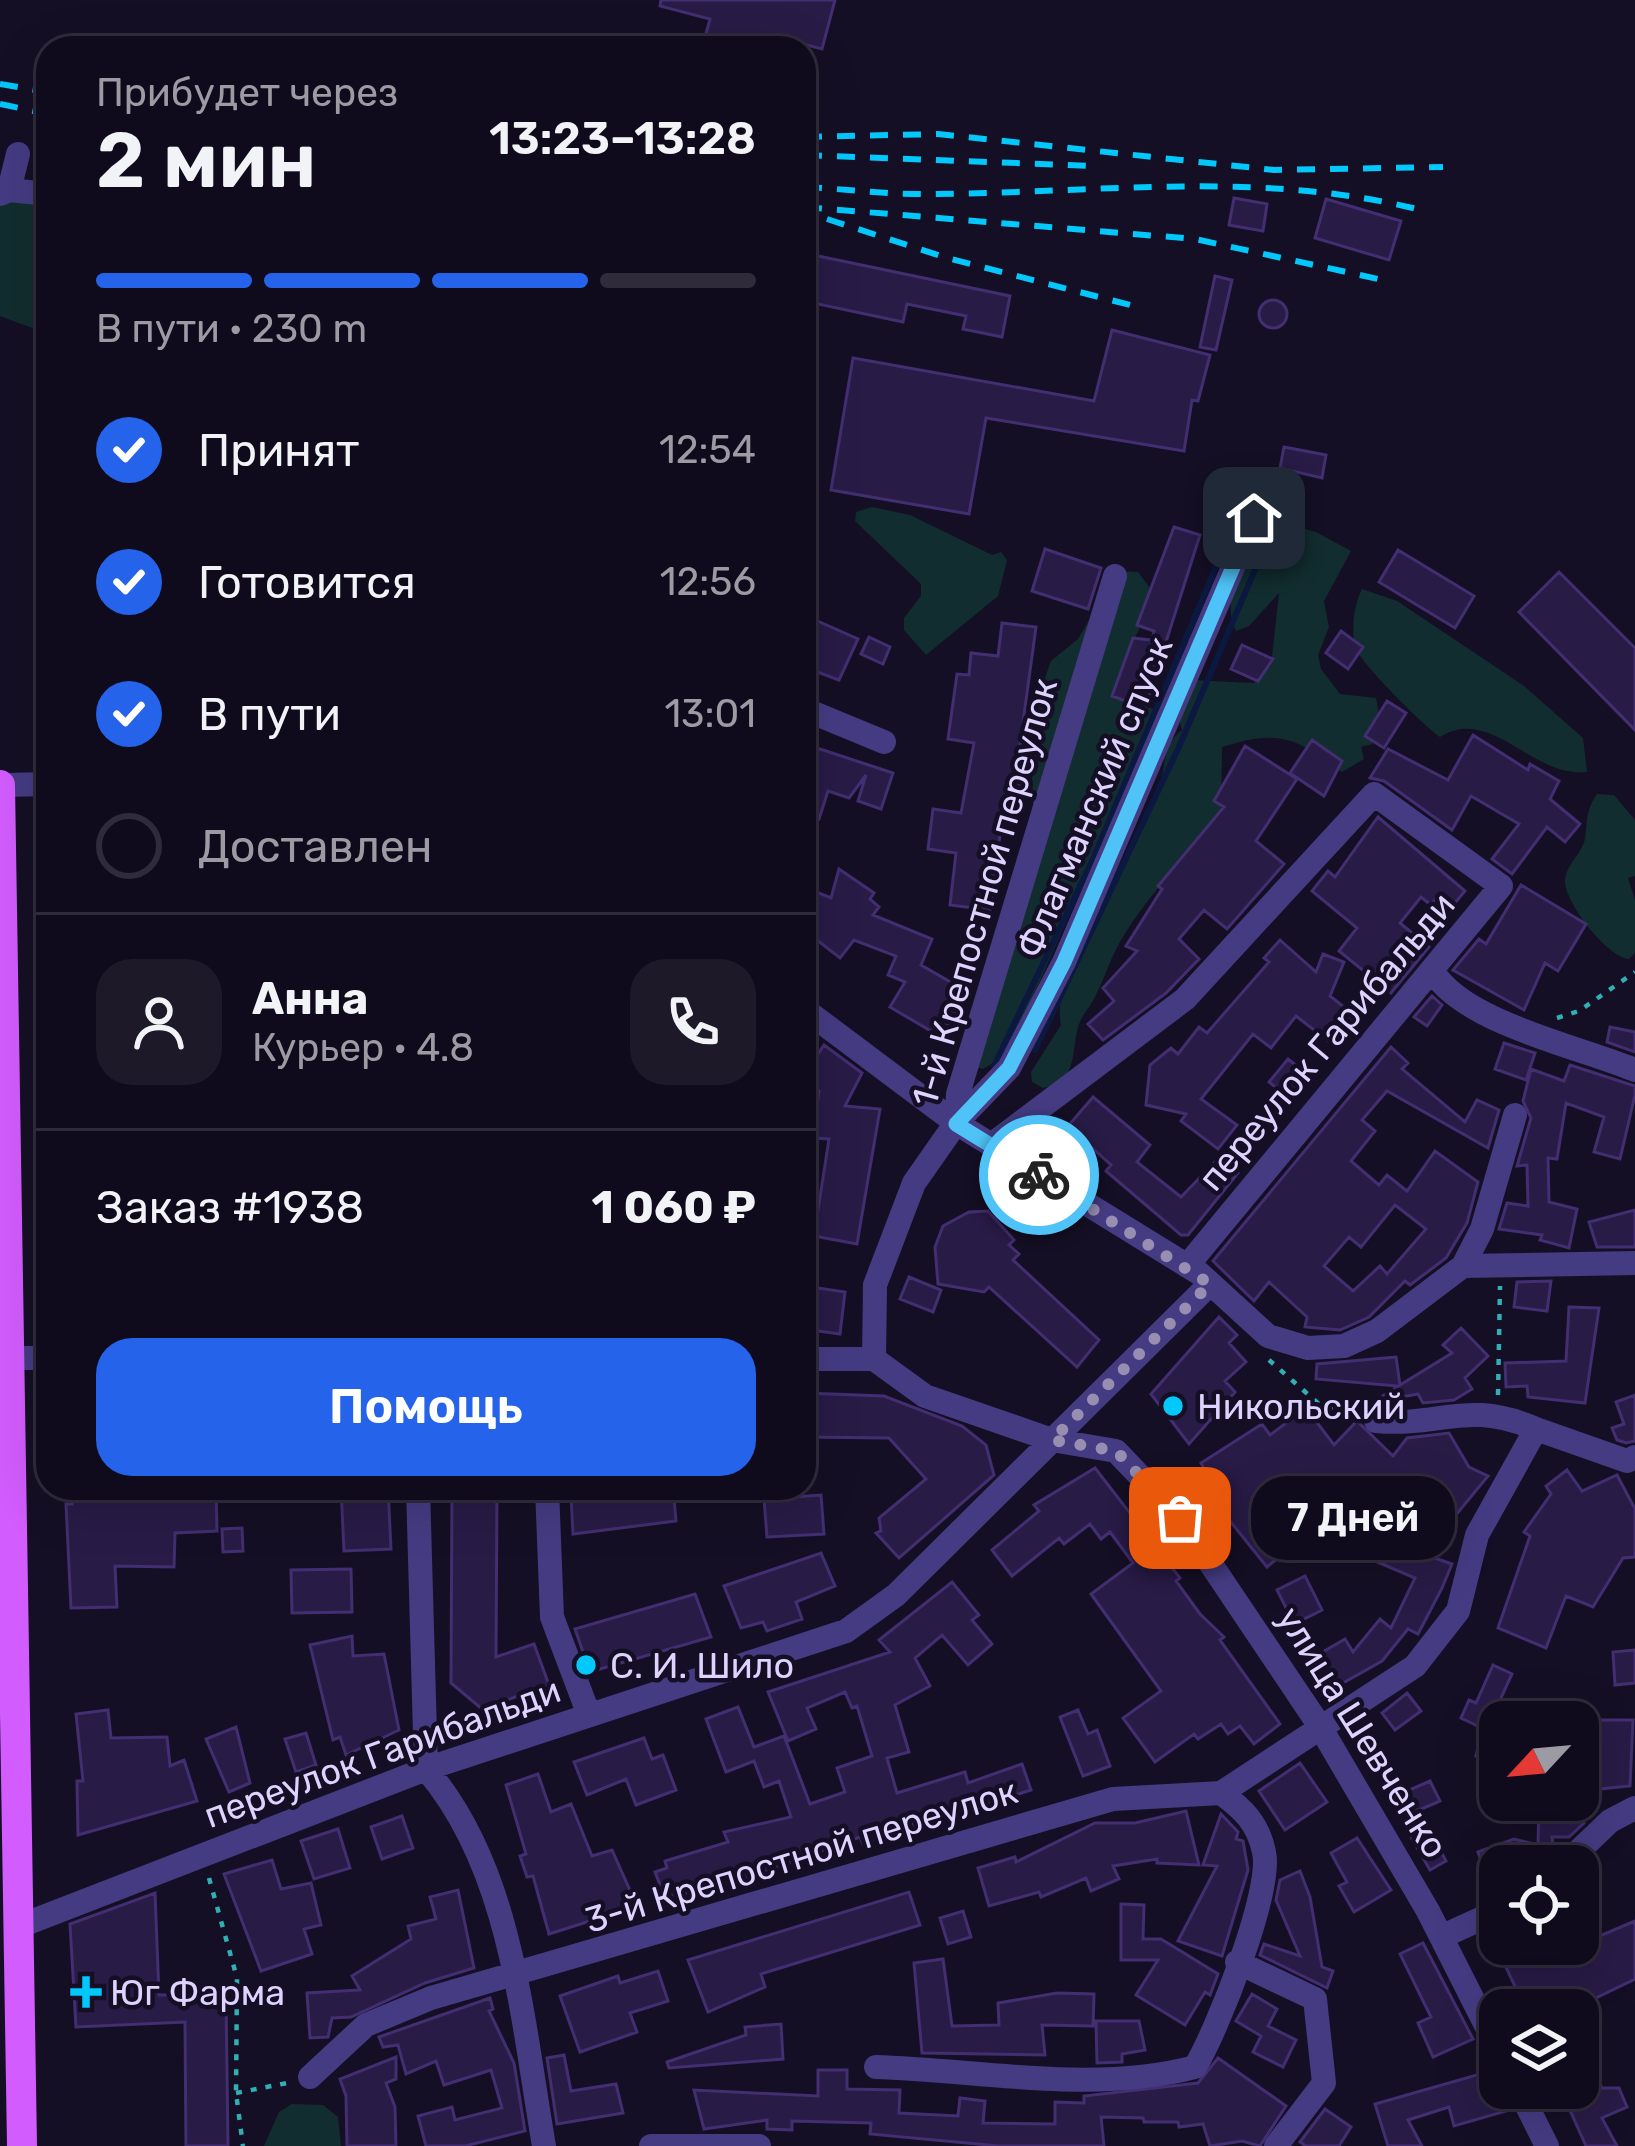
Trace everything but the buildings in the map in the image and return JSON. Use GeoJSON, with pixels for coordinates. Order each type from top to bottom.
{"type":"FeatureCollection","features":[{"type":"Feature","properties":{"kind":"main road"},"geometry":{"type":"LineString","coordinates":[[2,785],[9,1833],[22,2146]]}},
{"type":"Feature","properties":{"kind":"street"},"geometry":{"type":"LineString","coordinates":[[18,154],[4,192],[36,193]]}},
{"type":"Feature","properties":{"kind":"street","name":"Флагманский спуск"},"geometry":{"type":"LineString","coordinates":[[956,1124],[1009,1068],[1064,962],[1270,481]]}},
{"type":"Feature","properties":{"kind":"street","name":"1-й Крепостной переулок"},"geometry":{"type":"LineString","coordinates":[[874,1358],[875,1286],[914,1183],[956,1124],[958,1094],[1115,576]]}},
{"type":"Feature","properties":{"kind":"street"},"geometry":{"type":"LineString","coordinates":[[816,714],[884,742]]}},
{"type":"Feature","properties":{"kind":"street"},"geometry":{"type":"LineString","coordinates":[[2,785],[36,784]]}},
{"type":"Feature","properties":{"kind":"street","name":"переулок Гарибальди"},"geometry":{"type":"LineString","coordinates":[[14,1943],[203,1855],[426,1769],[846,1631],[896,1595],[1052,1440],[1199,1274],[1501,886],[1374,794],[1185,999],[991,1145]]}},
{"type":"Feature","properties":{"kind":"street"},"geometry":{"type":"LineString","coordinates":[[1432,970],[1457,998],[1635,1070]]}},
{"type":"Feature","properties":{"kind":"street"},"geometry":{"type":"LineString","coordinates":[[816,1018],[956,1124],[1199,1274],[1268,1336],[1308,1348],[1344,1346],[1377,1330],[1462,1266],[1482,1228],[1515,1115]]}},
{"type":"Feature","properties":{"kind":"street"},"geometry":{"type":"LineString","coordinates":[[1462,1266],[1635,1263]]}},
{"type":"Feature","properties":{"kind":"street"},"geometry":{"type":"LineString","coordinates":[[5,1358],[36,1358]]}},
{"type":"Feature","properties":{"kind":"street"},"geometry":{"type":"LineString","coordinates":[[816,1358],[874,1358]]}},
{"type":"Feature","properties":{"kind":"street","name":"улица Шевченко"},"geometry":{"type":"LineString","coordinates":[[874,1358],[925,1396],[1052,1440],[1116,1451],[1180,1518],[1318,1725],[1479,2012]]}},
{"type":"Feature","properties":{"kind":"street"},"geometry":{"type":"LineString","coordinates":[[1376,1421],[1412,1424],[1457,1412],[1498,1413],[1628,1461],[1635,1457]]}},
{"type":"Feature","properties":{"kind":"street"},"geometry":{"type":"LineString","coordinates":[[876,2067],[1012,2077],[1159,2077],[1195,2067],[1216,2032],[1258,1908],[1266,1856],[1250,1814],[1221,1793],[1318,1725],[1415,1666],[1458,1611],[1477,1534],[1535,1429]]}},
{"type":"Feature","properties":{"kind":"street"},"geometry":{"type":"LineString","coordinates":[[418,1500],[426,1769],[454,1802],[477,1847],[515,1978],[544,2146]]}},
{"type":"Feature","properties":{"kind":"street"},"geometry":{"type":"LineString","coordinates":[[547,1500],[552,1617],[589,1715]]}},
{"type":"Feature","properties":{"kind":"street","name":"3-й Крепостной переулок"},"geometry":{"type":"LineString","coordinates":[[310,2077],[366,2025],[431,1999],[1113,1799],[1221,1793]]}},
{"type":"Feature","properties":{"kind":"street"},"geometry":{"type":"LineString","coordinates":[[1585,1845],[1610,1821],[1635,1808]]}},
{"type":"Feature","properties":{"kind":"street"},"geometry":{"type":"LineString","coordinates":[[1441,1937],[1479,1920]]}},
{"type":"Feature","properties":{"kind":"street"},"geometry":{"type":"LineString","coordinates":[[1237,1962],[1315,1999],[1324,2083],[1276,2146]]}},
{"type":"Feature","properties":{"kind":"street"},"geometry":{"type":"LineString","coordinates":[[1528,2109],[1547,2146]]}},
{"type":"Feature","properties":{"kind":"street"},"geometry":{"type":"LineString","coordinates":[[651,2146],[759,2146]]}},
{"type":"Feature","properties":{"kind":"path"},"geometry":{"type":"LineString","coordinates":[[1523,1028],[1580,1011],[1635,972]]}},
{"type":"Feature","properties":{"kind":"path"},"geometry":{"type":"LineString","coordinates":[[1498,1413],[1500,1264]]}},
{"type":"Feature","properties":{"kind":"path"},"geometry":{"type":"LineString","coordinates":[[203,1855],[237,1978],[236,2093],[243,2146]]}},
{"type":"Feature","properties":{"kind":"path"},"geometry":{"type":"LineString","coordinates":[[236,2093],[310,2077]]}},
{"type":"Feature","properties":{"kind":"green space"},"geometry":{"type":"Polygon","coordinates":[[[36,192],[36,330],[0,316],[0,194],[36,192]]]}},
{"type":"Feature","properties":{"kind":"green space"},"geometry":{"type":"Polygon","coordinates":[[[872,507],[910,515],[992,555],[1001,552],[1007,560],[998,596],[926,655],[904,630],[904,618],[921,596],[921,584],[855,521],[856,512],[872,507]]]}},
{"type":"Feature","properties":{"kind":"green space"},"geometry":{"type":"Polygon","coordinates":[[[1284,523],[1316,532],[1351,551],[1324,601],[1329,627],[1318,655],[1321,669],[1340,694],[1376,698],[1382,731],[1372,744],[1361,747],[1364,759],[1342,772],[1286,740],[1258,738],[1222,747],[1221,818],[1132,923],[1080,1023],[1070,1068],[1056,1084],[1043,1088],[1032,1082],[1031,1072],[1061,1025],[1061,1000],[1080,942],[1157,798],[1167,753],[1182,730],[1179,720],[1190,680],[1254,683],[1271,666],[1279,593],[1249,626],[1236,631],[1231,601],[1241,572],[1284,523]]]}},
{"type":"Feature","properties":{"kind":"green space"},"geometry":{"type":"Polygon","coordinates":[[[1118,571],[1138,572],[1155,595],[1133,642],[1139,705],[1161,711],[1016,1034],[998,1060],[983,1069],[967,1064],[1034,831],[1030,720],[1051,661],[1078,639],[1118,571]]]}},
{"type":"Feature","properties":{"kind":"green space"},"geometry":{"type":"Polygon","coordinates":[[[1362,589],[1397,601],[1524,686],[1583,738],[1587,772],[1548,765],[1477,730],[1440,737],[1432,731],[1379,678],[1355,646],[1354,617],[1362,589]]]}},
{"type":"Feature","properties":{"kind":"green space"},"geometry":{"type":"Polygon","coordinates":[[[1597,794],[1614,795],[1635,820],[1635,876],[1628,878],[1635,900],[1635,953],[1629,959],[1610,949],[1589,928],[1565,882],[1583,844],[1597,794]]]}},
{"type":"Feature","properties":{"kind":"green space"},"geometry":{"type":"Polygon","coordinates":[[[292,2104],[323,2105],[338,2117],[341,2146],[264,2146],[279,2112],[292,2104]]]}},
{"type":"Feature","properties":{"kind":"waterway"},"geometry":{"type":"LineString","coordinates":[[994,1066],[1094,857],[1249,488]]}},
{"type":"Feature","properties":{"kind":"waterway"},"geometry":{"type":"LineString","coordinates":[[1035,1050],[1178,749],[1276,521]]}},
{"type":"Feature","properties":{"kind":"railway"},"geometry":{"type":"LineString","coordinates":[[0,84],[36,90]]}},
{"type":"Feature","properties":{"kind":"railway"},"geometry":{"type":"LineString","coordinates":[[0,104],[36,112]]}},
{"type":"Feature","properties":{"kind":"railway"},"geometry":{"type":"LineString","coordinates":[[816,137],[938,134],[1274,170],[1443,167]]}},
{"type":"Feature","properties":{"kind":"railway"},"geometry":{"type":"LineString","coordinates":[[816,155],[1094,166]]}},
{"type":"Feature","properties":{"kind":"railway"},"geometry":{"type":"LineString","coordinates":[[816,188],[916,194],[1236,187],[1357,197],[1417,209]]}},
{"type":"Feature","properties":{"kind":"railway"},"geometry":{"type":"LineString","coordinates":[[816,208],[1195,239],[1392,282]]}},
{"type":"Feature","properties":{"kind":"railway"},"geometry":{"type":"LineString","coordinates":[[827,219],[947,258],[1134,306]]}},
{"type":"Feature","properties":{"kind":"way so far"},"geometry":{"type":"LineString","coordinates":[[1039,1175],[1210,1284],[1052,1440],[1116,1451],[1180,1518]]}},
{"type":"Feature","properties":{"kind":"place","name":"Никольский"},"geometry":{"type":"Point","coordinates":[1173,1406]}},
{"type":"Feature","properties":{"kind":"place","name":"7 Дней"},"geometry":{"type":"Point","coordinates":[1180,1518]}},
{"type":"Feature","properties":{"kind":"place","name":"С. И. Шило"},"geometry":{"type":"Point","coordinates":[586,1665]}},
{"type":"Feature","properties":{"kind":"place","name":"Юг Фарма"},"geometry":{"type":"Point","coordinates":[86,1992]}},
{"type":"Feature","properties":{"kind":"route"},"geometry":{"type":"LineString","coordinates":[[1039,1175],[956,1124],[1009,1068],[1064,962],[1254,518]]}}]}
